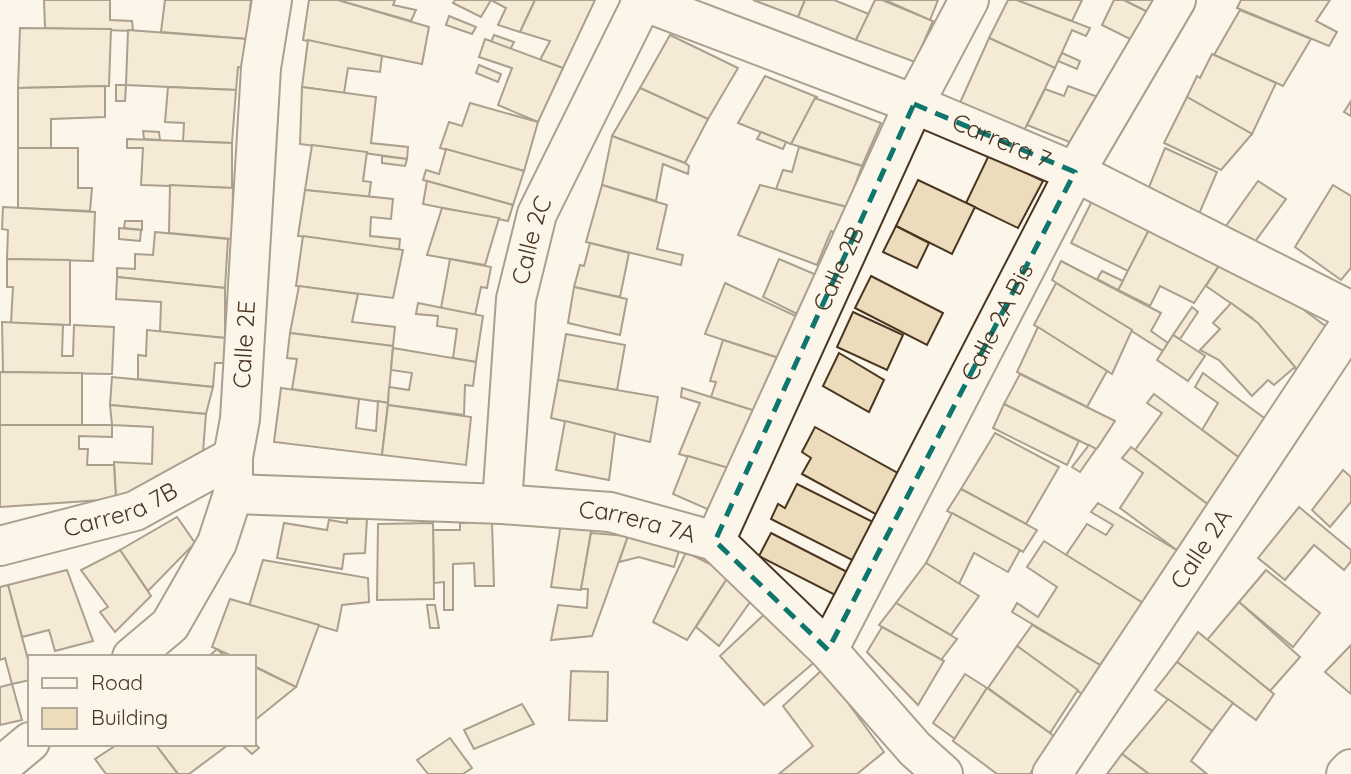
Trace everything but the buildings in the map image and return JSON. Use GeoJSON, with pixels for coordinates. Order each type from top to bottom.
{"type":"FeatureCollection","features":[{"type":"Feature","properties":{"kind":"street","name":"Calle 2E"},"geometry":{"type":"LineString","coordinates":[[134,655],[170,625],[217,543],[233,494],[233,457],[240,419],[261,68],[272,0]]}},
{"type":"Feature","properties":{"kind":"street","name":"Carrera 7"},"geometry":{"type":"LineString","coordinates":[[642,0],[914,104],[1076,172],[1351,311]]}},
{"type":"Feature","properties":{"kind":"street","name":"Calle 2C"},"geometry":{"type":"LineString","coordinates":[[502,504],[516,299],[537,214],[642,0]]}},
{"type":"Feature","properties":{"kind":"street","name":"Calle 2B"},"geometry":{"type":"LineString","coordinates":[[715,541],[914,104],[969,0]]}},
{"type":"Feature","properties":{"kind":"street","name":"Calle 2A Bis"},"geometry":{"type":"LineString","coordinates":[[828,650],[1076,172],[1176,0]]}},
{"type":"Feature","properties":{"kind":"street","name":"Calle 2A"},"geometry":{"type":"LineString","coordinates":[[1052,774],[1351,323]]}},
{"type":"Feature","properties":{"kind":"street","name":"Carrera 7B"},"geometry":{"type":"LineString","coordinates":[[0,546],[135,511],[233,457]]}},
{"type":"Feature","properties":{"kind":"street","name":"Carrera 7A"},"geometry":{"type":"LineString","coordinates":[[233,494],[502,504],[610,512],[715,541],[828,650],[915,749],[943,774]]}},
{"type":"Feature","properties":{"kind":"street"},"geometry":{"type":"LineString","coordinates":[[0,767],[28,744]]}},
{"type":"Feature","properties":{"kind":"street"},"geometry":{"type":"LineString","coordinates":[[1346,774],[1351,769]]}},
{"type":"Feature","properties":{"kind":"highlighted area"},"geometry":{"type":"Polygon","coordinates":[[[914,104],[1075,172],[828,650],[715,541],[914,104]]]}}]}
